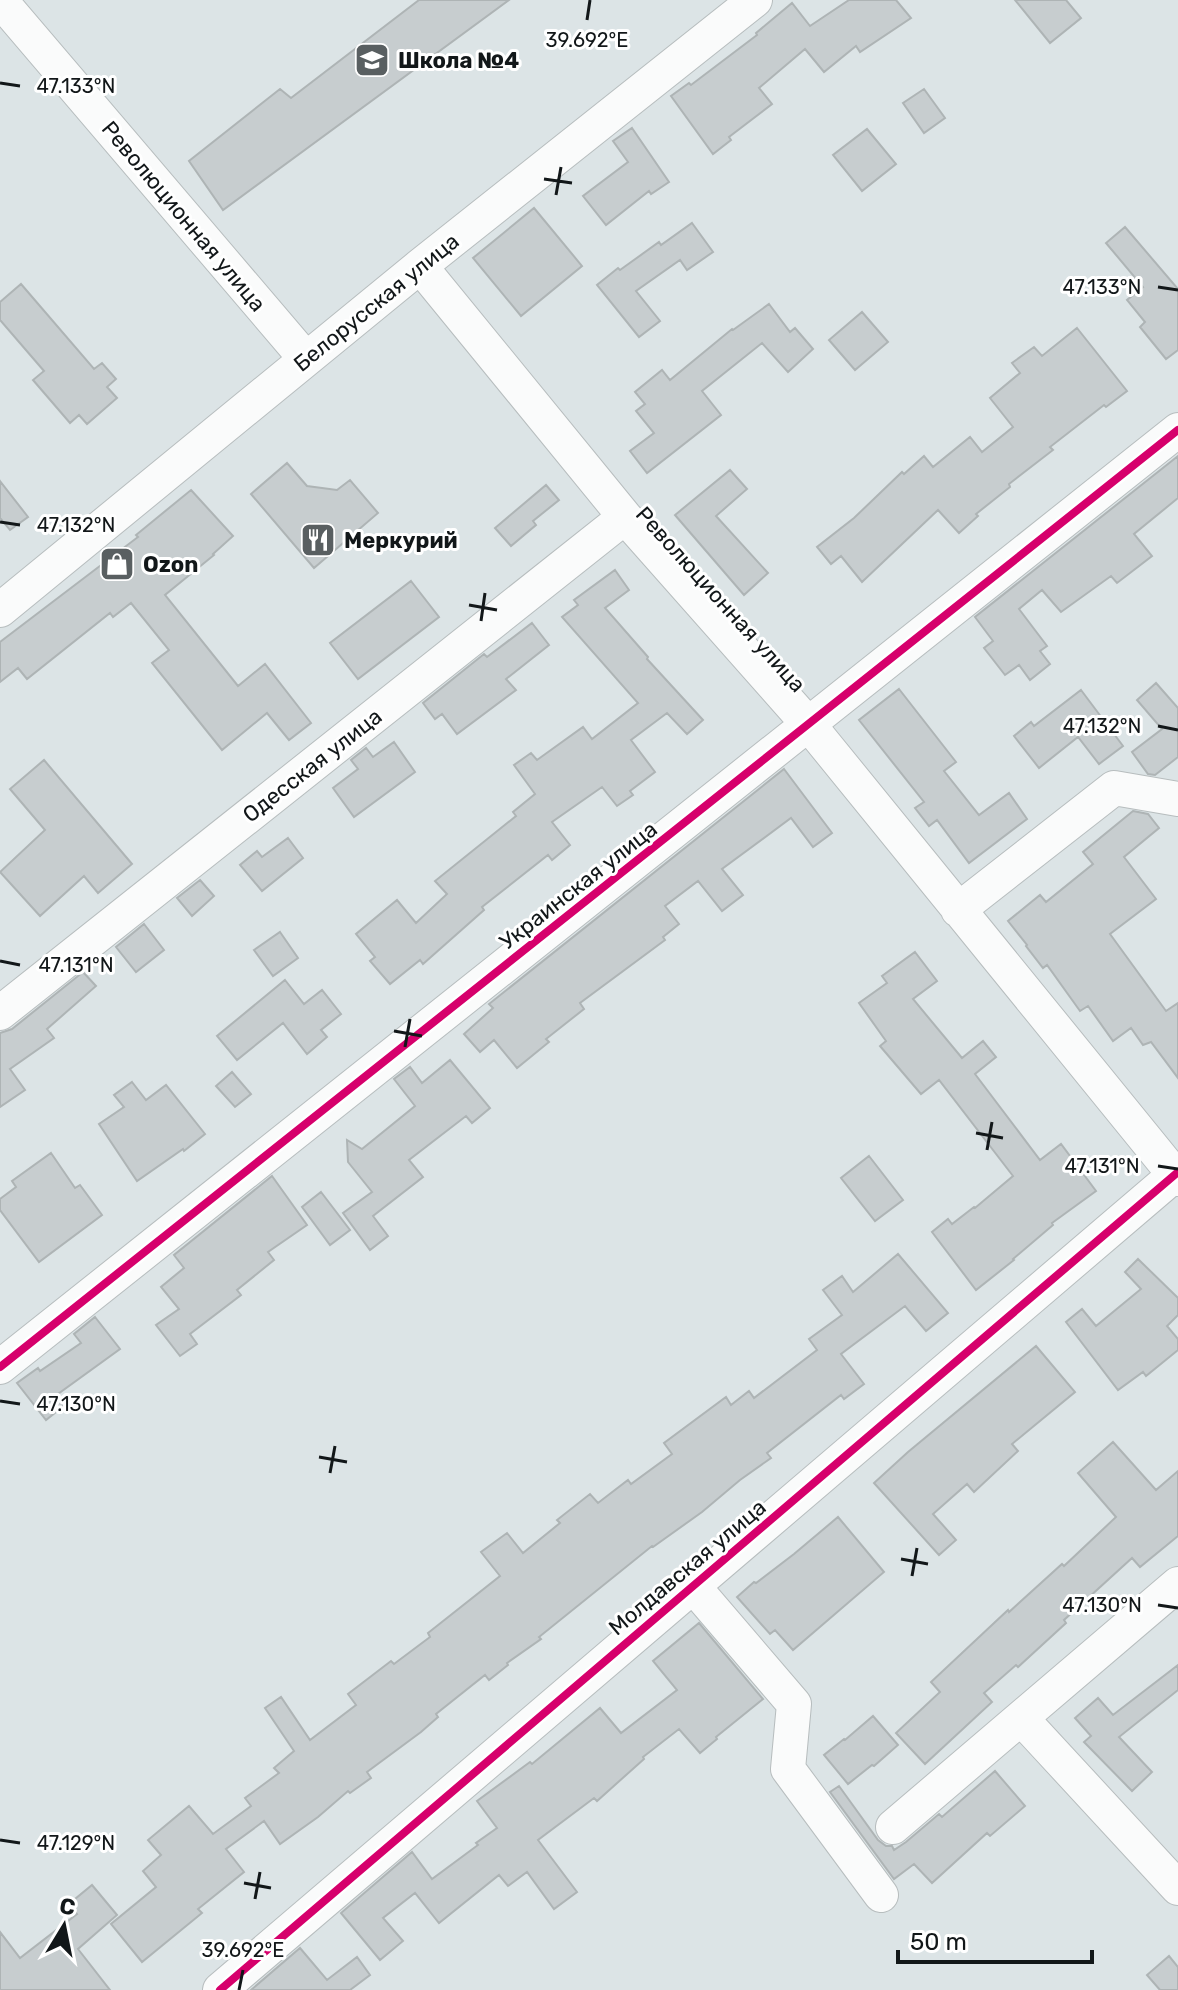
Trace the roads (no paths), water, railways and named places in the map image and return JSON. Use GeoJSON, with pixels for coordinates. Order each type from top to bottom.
{"type":"FeatureCollection","features":[{"type":"Feature","properties":{"kind":"street","name":"Революционная улица"},"geometry":{"type":"LineString","coordinates":[[0,0],[306,359]]}},
{"type":"Feature","properties":{"kind":"street","name":"Белорусская улица"},"geometry":{"type":"LineString","coordinates":[[0,610],[420,266],[755,0]]}},
{"type":"Feature","properties":{"kind":"street","name":"Революционная улица"},"geometry":{"type":"LineString","coordinates":[[420,266],[625,517],[809,725],[1177,1175]]}},
{"type":"Feature","properties":{"kind":"street","name":"Украинская улица"},"geometry":{"type":"LineString","coordinates":[[0,1367],[1178,430]]}},
{"type":"Feature","properties":{"kind":"street","name":"Одесская улица"},"geometry":{"type":"LineString","coordinates":[[0,1013],[625,517]]}},
{"type":"Feature","properties":{"kind":"street"},"geometry":{"type":"LineString","coordinates":[[958,910],[1114,788],[1178,799]]}},
{"type":"Feature","properties":{"kind":"street","name":"Молдавская улица"},"geometry":{"type":"LineString","coordinates":[[220,1990],[1177,1175]]}},
{"type":"Feature","properties":{"kind":"street"},"geometry":{"type":"LineString","coordinates":[[893,1827],[1178,1584]]}},
{"type":"Feature","properties":{"kind":"street","name":"Молдавская улица"},"geometry":{"type":"LineString","coordinates":[[693,1586],[794,1704],[788,1769],[881,1895]]}},
{"type":"Feature","properties":{"kind":"street"},"geometry":{"type":"LineString","coordinates":[[1021,1718],[1178,1888]]}},
{"type":"Feature","properties":{"kind":"place","name":"Школа №4"},"geometry":{"type":"Point","coordinates":[372,60]}},
{"type":"Feature","properties":{"kind":"place","name":"Меркурий"},"geometry":{"type":"Point","coordinates":[318,540]}},
{"type":"Feature","properties":{"kind":"place","name":"Ozon"},"geometry":{"type":"Point","coordinates":[117,564]}}]}
